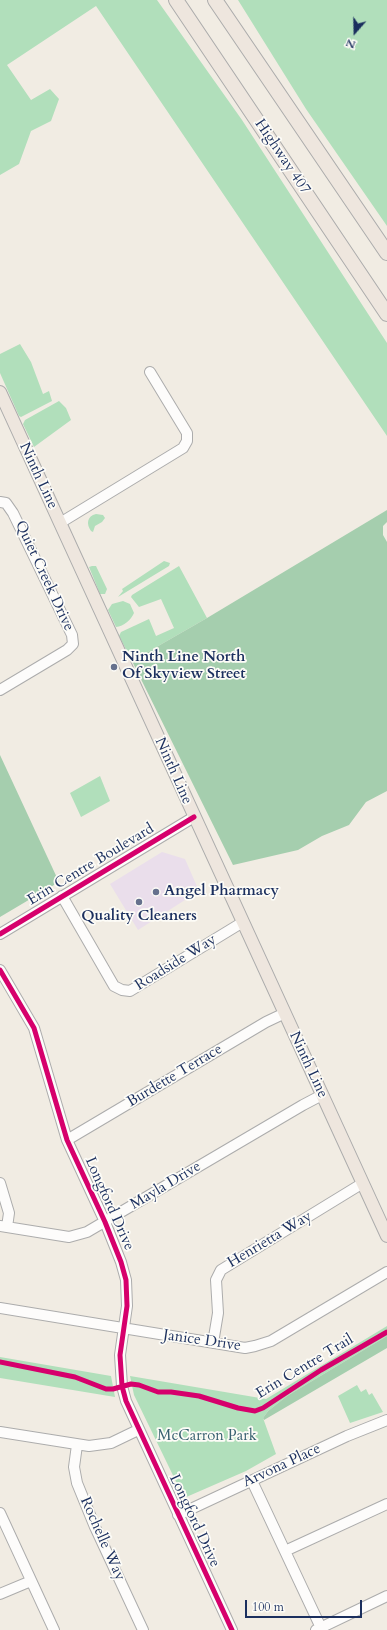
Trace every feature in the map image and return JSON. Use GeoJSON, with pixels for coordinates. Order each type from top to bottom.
{"type":"FeatureCollection","features":[{"type":"Feature","properties":{"kind":"highway","name":"Highway 407"},"geometry":{"type":"LineString","coordinates":[[176,0],[387,314]]}},
{"type":"Feature","properties":{"kind":"highway"},"geometry":{"type":"LineString","coordinates":[[215,0],[387,253]]}},
{"type":"Feature","properties":{"kind":"main road","name":"Ninth Line"},"geometry":{"type":"LineString","coordinates":[[0,392],[387,1236]]}},
{"type":"Feature","properties":{"kind":"street"},"geometry":{"type":"LineString","coordinates":[[60,523],[183,448],[187,441],[187,433],[150,372]]}},
{"type":"Feature","properties":{"kind":"street","name":"Quiet Creek Drive"},"geometry":{"type":"LineString","coordinates":[[0,502],[6,503],[14,512],[72,635],[73,644],[67,650],[0,690]]}},
{"type":"Feature","properties":{"kind":"street","name":"Erin Centre Boulevard"},"geometry":{"type":"LineString","coordinates":[[0,934],[194,817]]}},
{"type":"Feature","properties":{"kind":"street","name":"Roadside Way"},"geometry":{"type":"LineString","coordinates":[[62,896],[114,986],[122,990],[130,991],[243,922]]}},
{"type":"Feature","properties":{"kind":"street","name":"Longford Drive"},"geometry":{"type":"LineString","coordinates":[[0,970],[34,1028],[67,1140],[105,1222],[121,1262],[126,1280],[127,1306],[120,1355],[122,1386],[126,1401],[138,1430],[232,1630]]}},
{"type":"Feature","properties":{"kind":"street","name":"Burdette Terrace"},"geometry":{"type":"LineString","coordinates":[[67,1140],[266,1022],[284,1013]]}},
{"type":"Feature","properties":{"kind":"street","name":"Mayla Drive"},"geometry":{"type":"LineString","coordinates":[[4,1227],[69,1237],[87,1232],[322,1095]]}},
{"type":"Feature","properties":{"kind":"street"},"geometry":{"type":"LineString","coordinates":[[0,1183],[9,1213],[4,1227]]}},
{"type":"Feature","properties":{"kind":"street","name":"Henrietta Way"},"geometry":{"type":"LineString","coordinates":[[213,1343],[218,1313],[216,1280],[221,1270],[363,1183]]}},
{"type":"Feature","properties":{"kind":"street","name":"Janice Drive"},"geometry":{"type":"LineString","coordinates":[[0,1308],[245,1348],[271,1341],[387,1272]]}},
{"type":"Feature","properties":{"kind":"street","name":"Arvona Place"},"geometry":{"type":"LineString","coordinates":[[178,1515],[347,1436],[387,1420]]}},
{"type":"Feature","properties":{"kind":"street"},"geometry":{"type":"LineString","coordinates":[[0,1432],[89,1446],[105,1445],[138,1430]]}},
{"type":"Feature","properties":{"kind":"street","name":"Rochelle Way"},"geometry":{"type":"LineString","coordinates":[[77,1445],[74,1467],[77,1483],[95,1527],[144,1630]]}},
{"type":"Feature","properties":{"kind":"street"},"geometry":{"type":"LineString","coordinates":[[252,1481],[320,1629],[387,1596]]}},
{"type":"Feature","properties":{"kind":"street"},"geometry":{"type":"LineString","coordinates":[[285,1551],[387,1504]]}},
{"type":"Feature","properties":{"kind":"street"},"geometry":{"type":"LineString","coordinates":[[0,1513],[54,1630]]}},
{"type":"Feature","properties":{"kind":"street"},"geometry":{"type":"LineString","coordinates":[[0,1594],[31,1580]]}},
{"type":"Feature","properties":{"kind":"shaded area"},"geometry":{"type":"Polygon","coordinates":[[[162,852],[185,859],[199,891],[138,930],[110,884],[162,852]]]}},
{"type":"Feature","properties":{"kind":"green space"},"geometry":{"type":"Polygon","coordinates":[[[0,0],[157,0],[242,120],[387,343],[387,436],[96,6],[7,65],[31,100],[50,89],[59,99],[51,121],[31,131],[19,164],[0,175],[0,0]]]}},
{"type":"Feature","properties":{"kind":"green space"},"geometry":{"type":"Polygon","coordinates":[[[238,0],[387,0],[387,226],[306,109],[238,0]]]}},
{"type":"Feature","properties":{"kind":"green space"},"geometry":{"type":"Polygon","coordinates":[[[20,344],[31,362],[43,394],[49,391],[52,401],[21,417],[19,416],[0,373],[0,354],[20,344]]]}},
{"type":"Feature","properties":{"kind":"green space"},"geometry":{"type":"Polygon","coordinates":[[[59,401],[66,408],[71,420],[34,447],[23,424],[25,420],[59,401]]]}},
{"type":"Feature","properties":{"kind":"green space"},"geometry":{"type":"Polygon","coordinates":[[[387,510],[387,522],[383,526],[383,535],[387,542],[387,791],[366,802],[349,825],[322,836],[298,850],[233,865],[132,661],[207,618],[387,510]]]}},
{"type":"Feature","properties":{"kind":"green space"},"geometry":{"type":"Polygon","coordinates":[[[96,514],[103,515],[105,518],[102,522],[95,526],[93,532],[89,528],[88,521],[89,518],[96,514]]]}},
{"type":"Feature","properties":{"kind":"green space"},"geometry":{"type":"Polygon","coordinates":[[[164,561],[170,563],[169,566],[118,597],[123,591],[122,589],[164,561]]]}},
{"type":"Feature","properties":{"kind":"green space"},"geometry":{"type":"Polygon","coordinates":[[[96,566],[107,589],[105,594],[100,594],[89,567],[96,566]]]}},
{"type":"Feature","properties":{"kind":"green space"},"geometry":{"type":"Polygon","coordinates":[[[179,566],[207,618],[132,661],[119,636],[121,632],[149,619],[156,636],[174,628],[161,599],[139,607],[131,597],[179,566]]]}},
{"type":"Feature","properties":{"kind":"green space"},"geometry":{"type":"Polygon","coordinates":[[[123,601],[130,604],[134,613],[127,622],[116,627],[108,610],[112,604],[123,601]]]}},
{"type":"Feature","properties":{"kind":"green space"},"geometry":{"type":"Polygon","coordinates":[[[0,755],[59,882],[0,917],[0,755]]]}},
{"type":"Feature","properties":{"kind":"green space"},"geometry":{"type":"Polygon","coordinates":[[[100,776],[110,801],[81,817],[70,793],[100,776]]]}},
{"type":"Feature","properties":{"kind":"green space","name":"McCarron Park"},"geometry":{"type":"Polygon","coordinates":[[[387,1326],[387,1336],[287,1396],[268,1411],[263,1418],[276,1454],[246,1471],[184,1498],[134,1395],[130,1376],[266,1399],[387,1326]]]}},
{"type":"Feature","properties":{"kind":"green space"},"geometry":{"type":"Polygon","coordinates":[[[387,1336],[387,1348],[264,1420],[263,1418],[268,1411],[287,1396],[387,1336]]]}},
{"type":"Feature","properties":{"kind":"green space"},"geometry":{"type":"Polygon","coordinates":[[[0,1357],[111,1376],[115,1397],[0,1378],[0,1357]]]}},
{"type":"Feature","properties":{"kind":"green space"},"geometry":{"type":"Polygon","coordinates":[[[357,1385],[361,1392],[366,1389],[369,1395],[372,1393],[383,1412],[350,1423],[338,1396],[357,1385]]]}},
{"type":"Feature","properties":{"kind":"cycle path"},"geometry":{"type":"LineString","coordinates":[[0,934],[194,817]]}},
{"type":"Feature","properties":{"kind":"cycle path"},"geometry":{"type":"LineString","coordinates":[[0,970],[34,1028],[67,1140],[105,1222],[121,1262],[126,1280],[127,1306],[120,1355],[122,1386],[126,1401],[232,1630]]}},
{"type":"Feature","properties":{"kind":"cycle path","name":"Erin Centre Trail"},"geometry":{"type":"LineString","coordinates":[[0,1362],[75,1377],[106,1389],[113,1389],[131,1384],[139,1385],[158,1392],[171,1392],[199,1396],[238,1408],[255,1411],[263,1408],[321,1370],[387,1332]]}},
{"type":"Feature","properties":{"kind":"place","name":"Ninth Line North Of Skyview Street"},"geometry":{"type":"Point","coordinates":[114,667]}},
{"type":"Feature","properties":{"kind":"place","name":"Angel Pharmacy"},"geometry":{"type":"Point","coordinates":[156,892]}},
{"type":"Feature","properties":{"kind":"place","name":"Quality Cleaners"},"geometry":{"type":"Point","coordinates":[139,902]}}]}
